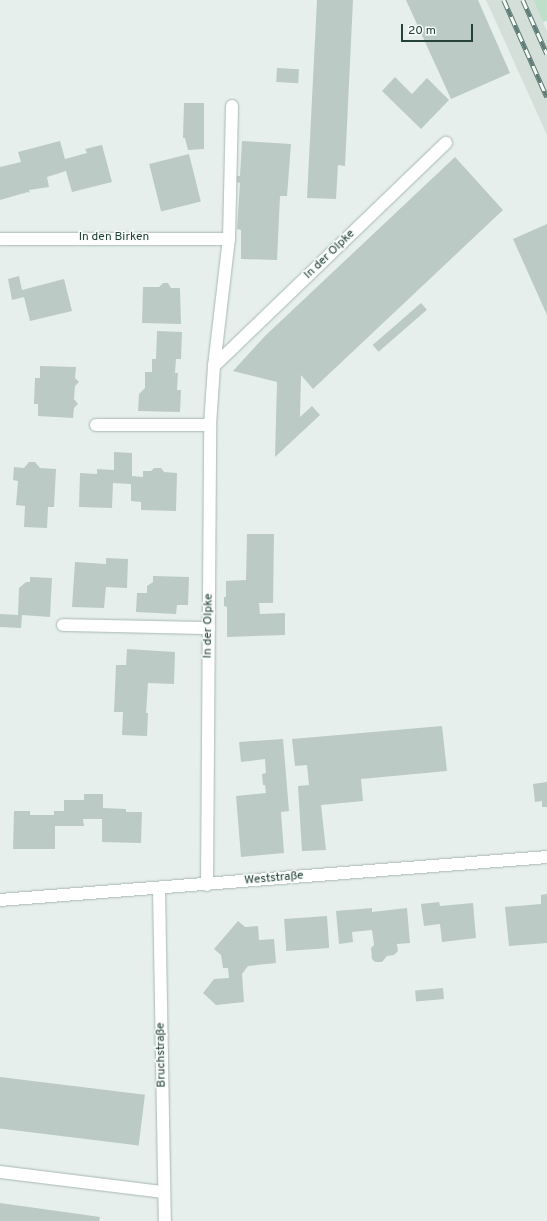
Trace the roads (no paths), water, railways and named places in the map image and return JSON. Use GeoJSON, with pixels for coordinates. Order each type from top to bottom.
{"type":"FeatureCollection","features":[{"type":"Feature","properties":{"kind":"street","name":"In der Olpke"},"geometry":{"type":"LineString","coordinates":[[207,885],[210,425],[214,366],[229,239],[232,106]]}},
{"type":"Feature","properties":{"kind":"street","name":"In der Olpke"},"geometry":{"type":"LineString","coordinates":[[214,366],[446,143]]}},
{"type":"Feature","properties":{"kind":"street","name":"In den Birken"},"geometry":{"type":"LineString","coordinates":[[0,239],[229,239]]}},
{"type":"Feature","properties":{"kind":"street"},"geometry":{"type":"LineString","coordinates":[[96,425],[210,425]]}},
{"type":"Feature","properties":{"kind":"street"},"geometry":{"type":"LineString","coordinates":[[63,625],[209,628]]}},
{"type":"Feature","properties":{"kind":"street","name":"Weststraße"},"geometry":{"type":"LineString","coordinates":[[0,900],[207,885],[547,857]]}},
{"type":"Feature","properties":{"kind":"street","name":"Bruchstraße"},"geometry":{"type":"LineString","coordinates":[[159,888],[164,1221]]}},
{"type":"Feature","properties":{"kind":"street"},"geometry":{"type":"LineString","coordinates":[[0,1172],[164,1192]]}},
{"type":"Feature","properties":{"kind":"railway"},"geometry":{"type":"LineString","coordinates":[[504,0],[547,97]]}},
{"type":"Feature","properties":{"kind":"railway"},"geometry":{"type":"LineString","coordinates":[[523,0],[547,54]]}}]}
